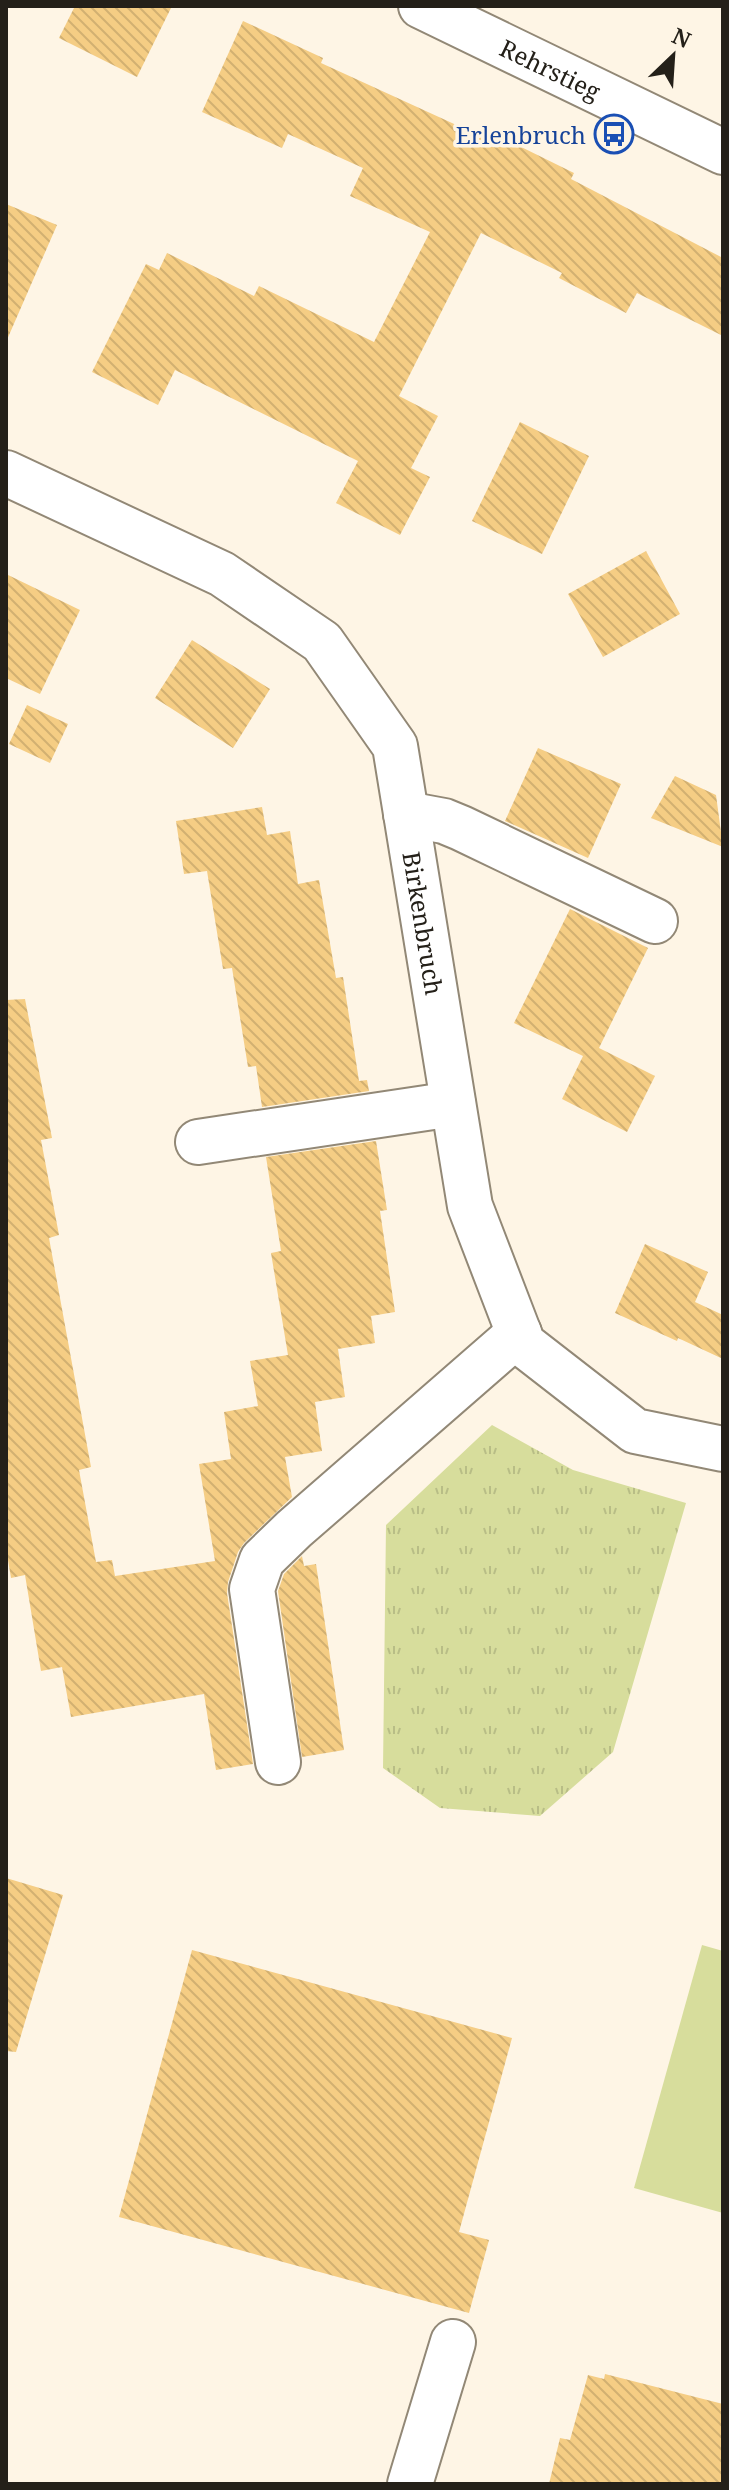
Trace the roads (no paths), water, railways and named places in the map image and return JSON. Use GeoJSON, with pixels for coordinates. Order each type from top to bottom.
{"type":"FeatureCollection","features":[{"type":"Feature","properties":{"kind":"street","name":"Rehrstieg"},"geometry":{"type":"LineString","coordinates":[[421,6],[723,152]]}},
{"type":"Feature","properties":{"kind":"street","name":"Birkenbruch"},"geometry":{"type":"LineString","coordinates":[[6,473],[222,574],[322,642],[395,746],[470,1206],[523,1344],[635,1431],[723,1449]]}},
{"type":"Feature","properties":{"kind":"street"},"geometry":{"type":"LineString","coordinates":[[406,814],[453,825],[655,921]]}},
{"type":"Feature","properties":{"kind":"street"},"geometry":{"type":"LineString","coordinates":[[198,1142],[453,1104]]}},
{"type":"Feature","properties":{"kind":"street"},"geometry":{"type":"LineString","coordinates":[[278,1762],[252,1589],[262,1560],[519,1333]]}},
{"type":"Feature","properties":{"kind":"street"},"geometry":{"type":"LineString","coordinates":[[410,2484],[453,2342]]}},
{"type":"Feature","properties":{"kind":"place","name":"Erlenbruch"},"geometry":{"type":"Point","coordinates":[614,134]}}]}
